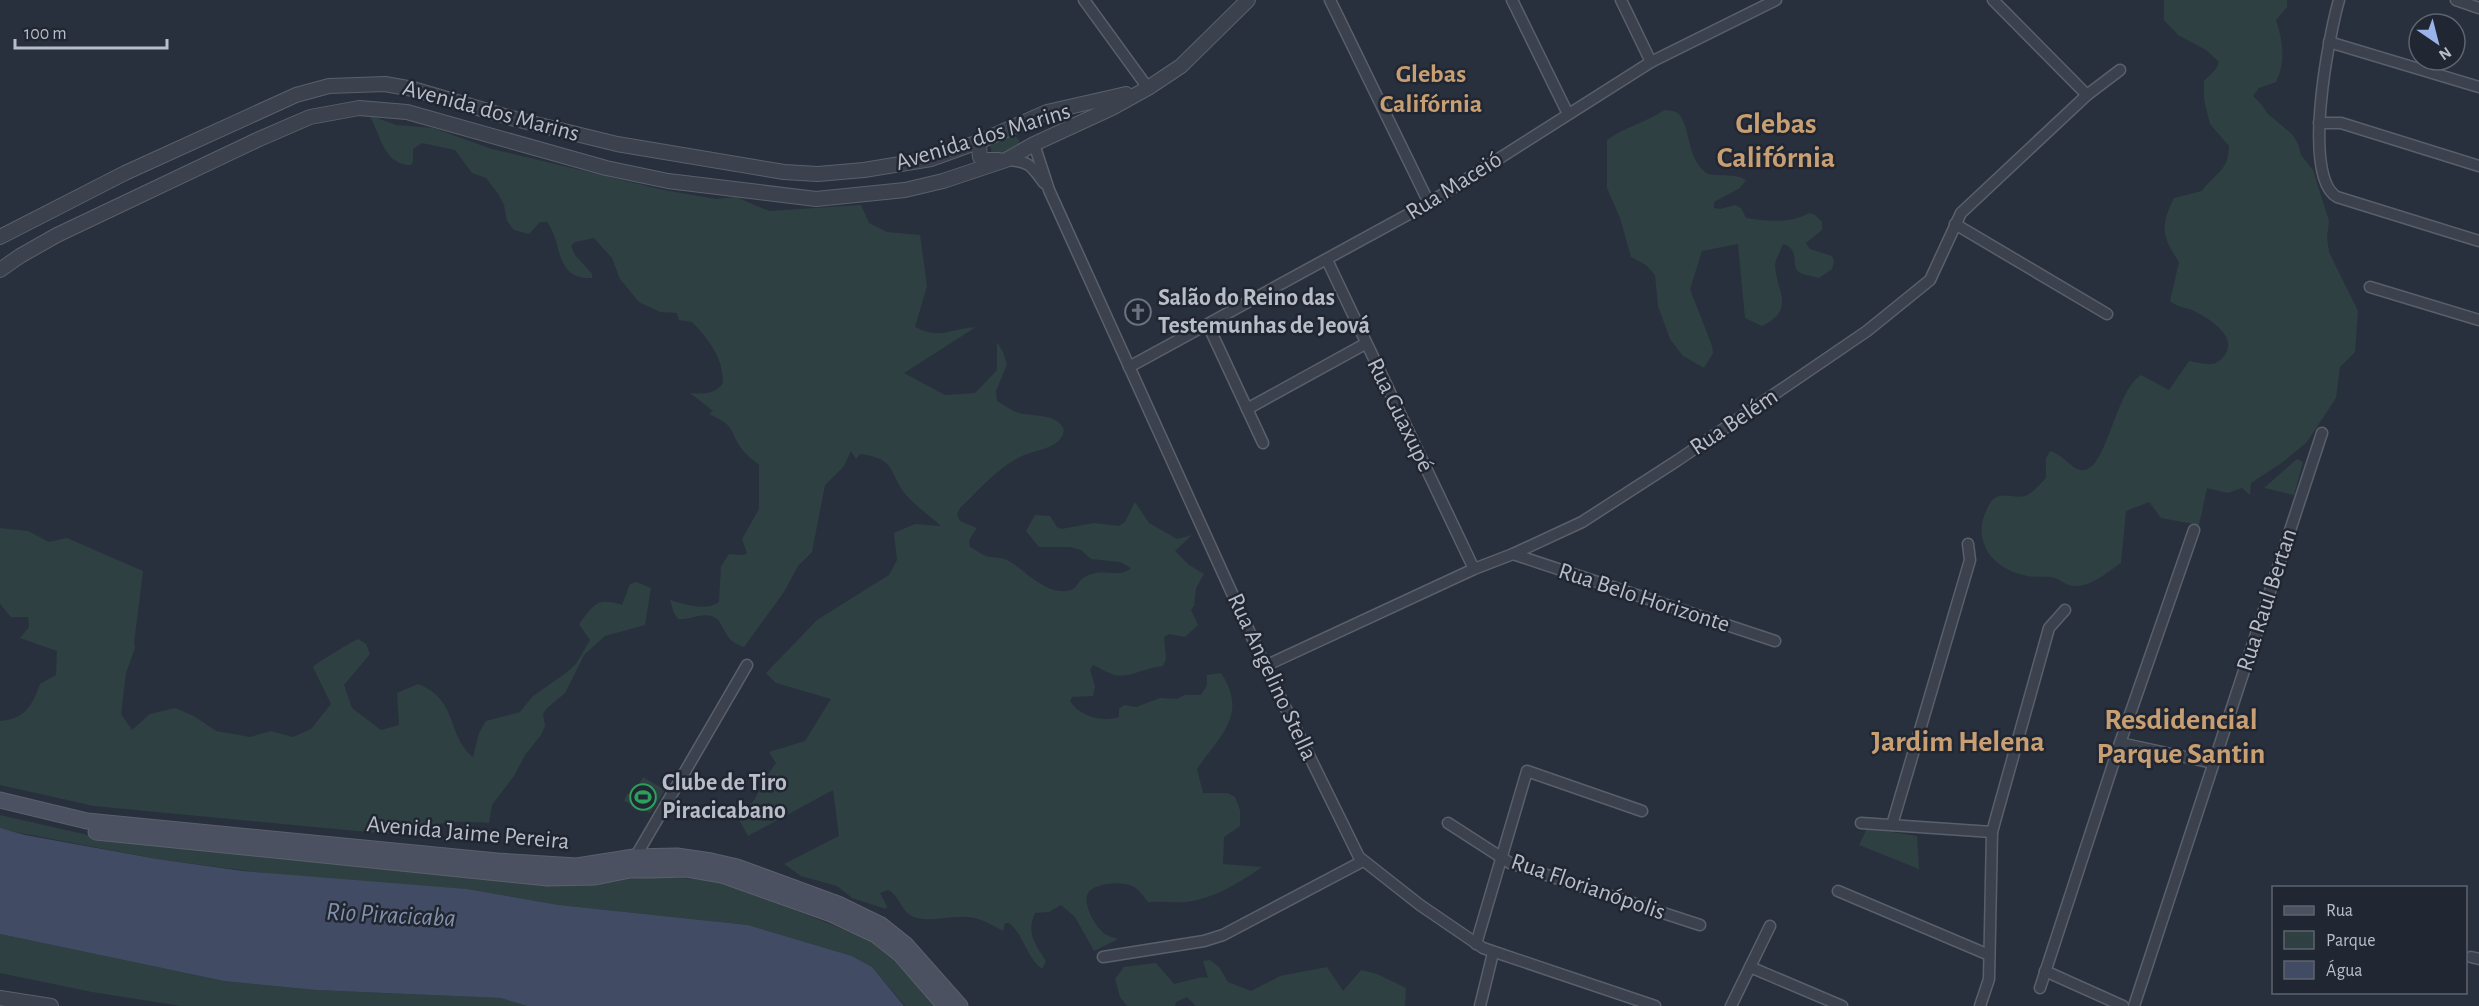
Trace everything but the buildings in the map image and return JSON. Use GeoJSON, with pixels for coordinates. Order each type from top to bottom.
{"type":"FeatureCollection","features":[{"type":"Feature","properties":{"kind":"main road","name":"Avenida Jaime Pereira"},"geometry":{"type":"LineString","coordinates":[[0,800],[87,822],[549,866],[632,863],[678,856],[738,867],[838,904],[881,925],[906,945],[960,1006]]}},
{"type":"Feature","properties":{"kind":"main road","name":"Avenida Jaime Pereira"},"geometry":{"type":"LineString","coordinates":[[0,810],[89,831],[548,878],[595,877],[632,863],[722,875],[850,922],[876,936],[900,954],[945,1006]]}},
{"type":"Feature","properties":{"kind":"street"},"geometry":{"type":"LineString","coordinates":[[1084,0],[1148,88],[1181,66],[1248,0]]}},
{"type":"Feature","properties":{"kind":"street"},"geometry":{"type":"LineString","coordinates":[[1330,0],[1429,203]]}},
{"type":"Feature","properties":{"kind":"street"},"geometry":{"type":"LineString","coordinates":[[1512,0],[1568,114]]}},
{"type":"Feature","properties":{"kind":"street"},"geometry":{"type":"LineString","coordinates":[[1621,0],[1651,62]]}},
{"type":"Feature","properties":{"kind":"street","name":"Rua Maceió"},"geometry":{"type":"LineString","coordinates":[[1129,367],[1327,261],[1429,203],[1651,62],[1776,0]]}},
{"type":"Feature","properties":{"kind":"street"},"geometry":{"type":"LineString","coordinates":[[1993,0],[2087,95]]}},
{"type":"Feature","properties":{"kind":"street"},"geometry":{"type":"LineString","coordinates":[[2338,0],[2329,42],[2319,123],[2320,160],[2325,184],[2332,194],[2479,241]]}},
{"type":"Feature","properties":{"kind":"street"},"geometry":{"type":"LineString","coordinates":[[2456,0],[2479,8]]}},
{"type":"Feature","properties":{"kind":"street"},"geometry":{"type":"LineString","coordinates":[[2329,42],[2479,87]]}},
{"type":"Feature","properties":{"kind":"street","name":"Rua Belém"},"geometry":{"type":"LineString","coordinates":[[1265,666],[1474,569],[1513,554],[1582,522],[1678,460],[1867,331],[1930,280],[1961,213],[2087,95],[2120,70]]}},
{"type":"Feature","properties":{"kind":"street","name":"Avenida dos Marins"},"geometry":{"type":"LineString","coordinates":[[0,237],[125,173],[296,95],[329,86],[385,84],[413,88],[515,118],[617,144],[783,172],[818,174],[892,166],[931,159],[981,141],[1047,112],[1077,107],[1148,88]]}},
{"type":"Feature","properties":{"kind":"street","name":"Avenida dos Marins"},"geometry":{"type":"LineString","coordinates":[[0,270],[20,256],[134,198],[310,117],[359,108],[407,112],[606,168],[668,181],[816,199],[905,190],[943,181],[1006,160],[1148,88]]}},
{"type":"Feature","properties":{"kind":"street"},"geometry":{"type":"LineString","coordinates":[[2319,123],[2332,121],[2341,123],[2479,166]]}},
{"type":"Feature","properties":{"kind":"street"},"geometry":{"type":"LineString","coordinates":[[1016,125],[1026,132],[1034,144],[1049,190]]}},
{"type":"Feature","properties":{"kind":"street"},"geometry":{"type":"LineString","coordinates":[[981,141],[980,157],[984,160],[1023,161],[1031,166],[1049,190]]}},
{"type":"Feature","properties":{"kind":"street"},"geometry":{"type":"LineString","coordinates":[[125,173],[134,198]]}},
{"type":"Feature","properties":{"kind":"street","name":"Rua Angelino Stella"},"geometry":{"type":"LineString","coordinates":[[1049,190],[1265,666],[1353,848],[1363,861],[1420,905],[1476,944],[1493,953],[1655,1006]]}},
{"type":"Feature","properties":{"kind":"street"},"geometry":{"type":"LineString","coordinates":[[87,192],[98,216]]}},
{"type":"Feature","properties":{"kind":"street"},"geometry":{"type":"LineString","coordinates":[[1956,224],[2107,314]]}},
{"type":"Feature","properties":{"kind":"street","name":"Rua Guaxupé"},"geometry":{"type":"LineString","coordinates":[[1327,261],[1474,569]]}},
{"type":"Feature","properties":{"kind":"street"},"geometry":{"type":"LineString","coordinates":[[2370,287],[2479,321]]}},
{"type":"Feature","properties":{"kind":"street"},"geometry":{"type":"LineString","coordinates":[[1208,325],[1263,443]]}},
{"type":"Feature","properties":{"kind":"street"},"geometry":{"type":"LineString","coordinates":[[1247,409],[1365,344]]}},
{"type":"Feature","properties":{"kind":"street","name":"Rua Raul Bertan"},"geometry":{"type":"LineString","coordinates":[[2134,1006],[2322,434]]}},
{"type":"Feature","properties":{"kind":"street"},"geometry":{"type":"LineString","coordinates":[[2040,988],[2120,743],[2194,530]]}},
{"type":"Feature","properties":{"kind":"street"},"geometry":{"type":"LineString","coordinates":[[1892,825],[1970,560],[1968,544]]}},
{"type":"Feature","properties":{"kind":"street","name":"Rua Belo Horizonte"},"geometry":{"type":"LineString","coordinates":[[1513,554],[1775,641]]}},
{"type":"Feature","properties":{"kind":"street"},"geometry":{"type":"LineString","coordinates":[[1980,1006],[1989,979],[1992,832],[2049,628],[2065,610]]}},
{"type":"Feature","properties":{"kind":"street"},"geometry":{"type":"LineString","coordinates":[[632,863],[747,665]]}},
{"type":"Feature","properties":{"kind":"street"},"geometry":{"type":"LineString","coordinates":[[2120,743],[2213,763]]}},
{"type":"Feature","properties":{"kind":"street"},"geometry":{"type":"LineString","coordinates":[[1476,944],[1527,771],[1642,811]]}},
{"type":"Feature","properties":{"kind":"street","name":"Rua Florianópolis"},"geometry":{"type":"LineString","coordinates":[[1448,823],[1510,863],[1700,925]]}},
{"type":"Feature","properties":{"kind":"street"},"geometry":{"type":"LineString","coordinates":[[1861,823],[1992,832]]}},
{"type":"Feature","properties":{"kind":"street"},"geometry":{"type":"LineString","coordinates":[[1103,957],[1204,941],[1223,934],[1363,861]]}},
{"type":"Feature","properties":{"kind":"street"},"geometry":{"type":"LineString","coordinates":[[1838,891],[1989,955]]}},
{"type":"Feature","properties":{"kind":"street"},"geometry":{"type":"LineString","coordinates":[[1731,1006],[1770,926]]}},
{"type":"Feature","properties":{"kind":"street"},"geometry":{"type":"LineString","coordinates":[[1480,1006],[1493,953]]}},
{"type":"Feature","properties":{"kind":"street"},"geometry":{"type":"LineString","coordinates":[[1750,967],[1842,1006]]}},
{"type":"Feature","properties":{"kind":"street"},"geometry":{"type":"LineString","coordinates":[[2045,971],[2123,1006]]}},
{"type":"Feature","properties":{"kind":"street"},"geometry":{"type":"LineString","coordinates":[[3,1001],[51,1006]]}},
{"type":"Feature","properties":{"kind":"green space"},"geometry":{"type":"Polygon","coordinates":[[[2164,0],[2287,0],[2287,7],[2276,20],[2282,51],[2279,74],[2276,82],[2259,88],[2253,96],[2268,114],[2292,134],[2301,155],[2313,170],[2329,221],[2327,237],[2329,252],[2358,311],[2355,352],[2340,367],[2336,398],[2307,442],[2283,462],[2251,483],[2250,495],[2242,488],[2228,493],[2207,488],[2199,525],[2161,518],[2149,502],[2126,511],[2121,563],[2094,581],[2073,586],[2054,578],[2026,576],[2011,571],[1992,557],[1982,537],[1985,514],[1991,502],[1998,496],[2020,497],[2033,491],[2046,478],[2046,458],[2050,451],[2080,470],[2093,466],[2106,443],[2125,396],[2132,383],[2141,375],[2169,390],[2189,361],[2215,363],[2222,358],[2228,346],[2222,331],[2205,317],[2170,301],[2179,262],[2166,238],[2165,224],[2169,208],[2174,198],[2202,191],[2224,167],[2229,146],[2210,124],[2204,99],[2204,81],[2216,69],[2219,62],[2206,50],[2178,35],[2164,20],[2164,0]]]}},
{"type":"Feature","properties":{"kind":"green space"},"geometry":{"type":"Polygon","coordinates":[[[1664,110],[1676,112],[1681,117],[1695,159],[1705,172],[1712,175],[1735,176],[1746,180],[1740,188],[1714,202],[1714,208],[1720,209],[1735,205],[1741,208],[1746,218],[1770,221],[1795,219],[1809,213],[1815,215],[1822,222],[1822,230],[1806,243],[1810,249],[1832,256],[1834,262],[1832,269],[1819,278],[1803,274],[1796,269],[1792,250],[1783,244],[1775,266],[1782,307],[1772,320],[1762,326],[1745,318],[1738,244],[1702,251],[1690,289],[1712,346],[1713,353],[1704,368],[1683,356],[1670,339],[1658,306],[1655,275],[1646,265],[1631,257],[1620,218],[1607,188],[1607,140],[1664,110]]]}},
{"type":"Feature","properties":{"kind":"green space"},"geometry":{"type":"Polygon","coordinates":[[[369,115],[396,125],[433,128],[492,149],[664,190],[716,199],[736,197],[769,211],[861,205],[869,223],[887,232],[920,235],[927,286],[915,327],[932,333],[945,333],[976,327],[904,373],[945,395],[975,393],[997,370],[997,342],[1007,364],[996,391],[997,401],[1019,413],[1051,418],[1064,430],[1062,436],[1053,445],[1022,456],[1005,466],[960,508],[957,515],[960,521],[977,528],[969,540],[970,547],[986,556],[1009,561],[1045,587],[1062,591],[1074,589],[1082,579],[1096,573],[1119,573],[1131,568],[1120,562],[1091,559],[1081,550],[1070,547],[1039,547],[1026,531],[1035,515],[1050,516],[1061,529],[1094,523],[1119,526],[1125,522],[1135,502],[1149,523],[1177,539],[1192,535],[1175,551],[1189,565],[1204,574],[1196,588],[1194,606],[1191,610],[1198,625],[1185,637],[1169,634],[1164,637],[1166,659],[1163,666],[1121,676],[1093,665],[1090,670],[1095,686],[1093,696],[1072,697],[1070,701],[1079,711],[1092,717],[1113,719],[1119,717],[1119,709],[1124,705],[1136,707],[1160,698],[1177,699],[1185,695],[1201,695],[1207,685],[1207,675],[1221,673],[1229,688],[1232,713],[1222,735],[1197,769],[1203,793],[1227,793],[1235,797],[1240,810],[1240,826],[1224,837],[1223,864],[1262,867],[1216,894],[1186,902],[1148,902],[1141,893],[1128,884],[1096,887],[1088,893],[1088,909],[1101,931],[1118,939],[1094,951],[1075,917],[1061,905],[1049,912],[1035,913],[1031,926],[1035,944],[1046,961],[1042,969],[1009,923],[1005,923],[1003,931],[973,918],[917,918],[907,913],[896,896],[888,890],[880,893],[887,906],[886,909],[852,898],[837,886],[801,876],[784,864],[839,836],[833,790],[748,836],[738,818],[755,799],[776,763],[769,752],[805,741],[831,699],[776,683],[766,673],[817,620],[889,575],[897,560],[894,533],[915,524],[941,526],[902,490],[887,464],[873,456],[860,454],[856,459],[851,451],[844,466],[825,485],[812,552],[798,566],[784,592],[744,647],[731,640],[716,618],[703,615],[678,619],[670,600],[701,607],[719,602],[721,566],[729,554],[744,555],[747,553],[742,539],[759,509],[759,465],[743,450],[730,428],[709,414],[713,411],[690,393],[712,392],[723,383],[721,365],[714,350],[692,322],[679,320],[677,313],[660,312],[639,302],[620,279],[612,258],[594,238],[575,242],[571,246],[575,255],[592,274],[592,278],[580,277],[571,273],[561,258],[547,222],[540,222],[529,234],[514,230],[507,221],[504,205],[499,195],[486,178],[472,173],[455,150],[422,143],[413,149],[411,165],[402,164],[394,160],[384,147],[369,115]]]}},
{"type":"Feature","properties":{"kind":"green space"},"geometry":{"type":"Polygon","coordinates":[[[1012,133],[1019,140],[1017,148],[1007,154],[992,154],[990,145],[993,140],[1012,133]]]}},
{"type":"Feature","properties":{"kind":"green space"},"geometry":{"type":"Polygon","coordinates":[[[2297,459],[2303,462],[2294,495],[2264,488],[2297,459]]]}},
{"type":"Feature","properties":{"kind":"green space"},"geometry":{"type":"Polygon","coordinates":[[[0,528],[28,531],[49,542],[67,538],[143,571],[135,648],[126,673],[121,714],[132,730],[150,714],[175,708],[194,716],[216,731],[250,737],[271,731],[293,737],[311,729],[331,704],[313,667],[358,639],[366,644],[370,654],[344,685],[352,708],[381,730],[399,725],[397,693],[418,684],[440,699],[459,739],[473,757],[479,733],[486,721],[520,712],[533,696],[576,664],[590,640],[579,624],[593,607],[601,602],[622,605],[630,584],[636,582],[651,588],[645,625],[605,636],[584,655],[565,693],[546,709],[543,714],[545,726],[541,735],[492,805],[489,823],[448,822],[419,830],[410,836],[94,806],[0,785],[0,721],[22,714],[34,699],[40,684],[56,675],[57,651],[20,638],[29,627],[28,617],[11,617],[0,604],[0,528]]]}},
{"type":"Feature","properties":{"kind":"green space","name":"Clube de Tiro Piracicabano"},"geometry":{"type":"Polygon","coordinates":[[[643,777],[665,790],[650,813],[624,801],[627,794],[633,794],[643,777]]]}},
{"type":"Feature","properties":{"kind":"green space"},"geometry":{"type":"Polygon","coordinates":[[[0,815],[88,835],[550,884],[595,883],[654,876],[721,881],[875,942],[898,960],[938,1006],[905,1006],[872,967],[852,956],[748,925],[559,905],[467,889],[295,877],[157,859],[0,829],[0,815]]]}},
{"type":"Feature","properties":{"kind":"green space"},"geometry":{"type":"Polygon","coordinates":[[[1867,828],[1917,836],[1919,869],[1859,845],[1867,828]]]}},
{"type":"Feature","properties":{"kind":"green space"},"geometry":{"type":"Polygon","coordinates":[[[0,934],[224,981],[316,990],[502,998],[527,1006],[181,1006],[92,992],[0,973],[0,934]]]}},
{"type":"Feature","properties":{"kind":"green space"},"geometry":{"type":"Polygon","coordinates":[[[1210,960],[1219,967],[1228,982],[1251,991],[1280,976],[1327,967],[1343,991],[1361,970],[1377,974],[1406,988],[1405,1006],[1196,1006],[1187,997],[1176,1002],[1175,1006],[1127,1006],[1120,997],[1115,979],[1124,967],[1156,963],[1174,984],[1202,977],[1208,978],[1203,961],[1210,960]]]}},
{"type":"Feature","properties":{"kind":"water","name":"Rio Piracicaba"},"geometry":{"type":"Polygon","coordinates":[[[0,828],[25,835],[157,859],[243,871],[467,889],[559,905],[748,925],[852,956],[872,967],[904,1006],[527,1006],[501,998],[316,990],[224,981],[0,934],[0,828]]]}},
{"type":"Feature","properties":{"kind":"place","name":"Salão do Reino das Testemunhas de Jeová"},"geometry":{"type":"Point","coordinates":[1138,312]}},
{"type":"Feature","properties":{"kind":"place","name":"Clube de Tiro Piracicabano"},"geometry":{"type":"Point","coordinates":[643,797]}},
{"type":"Feature","properties":{"kind":"district","name":"Glebas Califórnia"},"geometry":{"type":"Point","coordinates":[1431,88]}},
{"type":"Feature","properties":{"kind":"district","name":"Glebas Califórnia"},"geometry":{"type":"Point","coordinates":[1776,141]}},
{"type":"Feature","properties":{"kind":"district","name":"Resdidencial Parque Santin"},"geometry":{"type":"Point","coordinates":[2181,737]}},
{"type":"Feature","properties":{"kind":"district","name":"Jardim Helena"},"geometry":{"type":"Point","coordinates":[1958,742]}}]}
